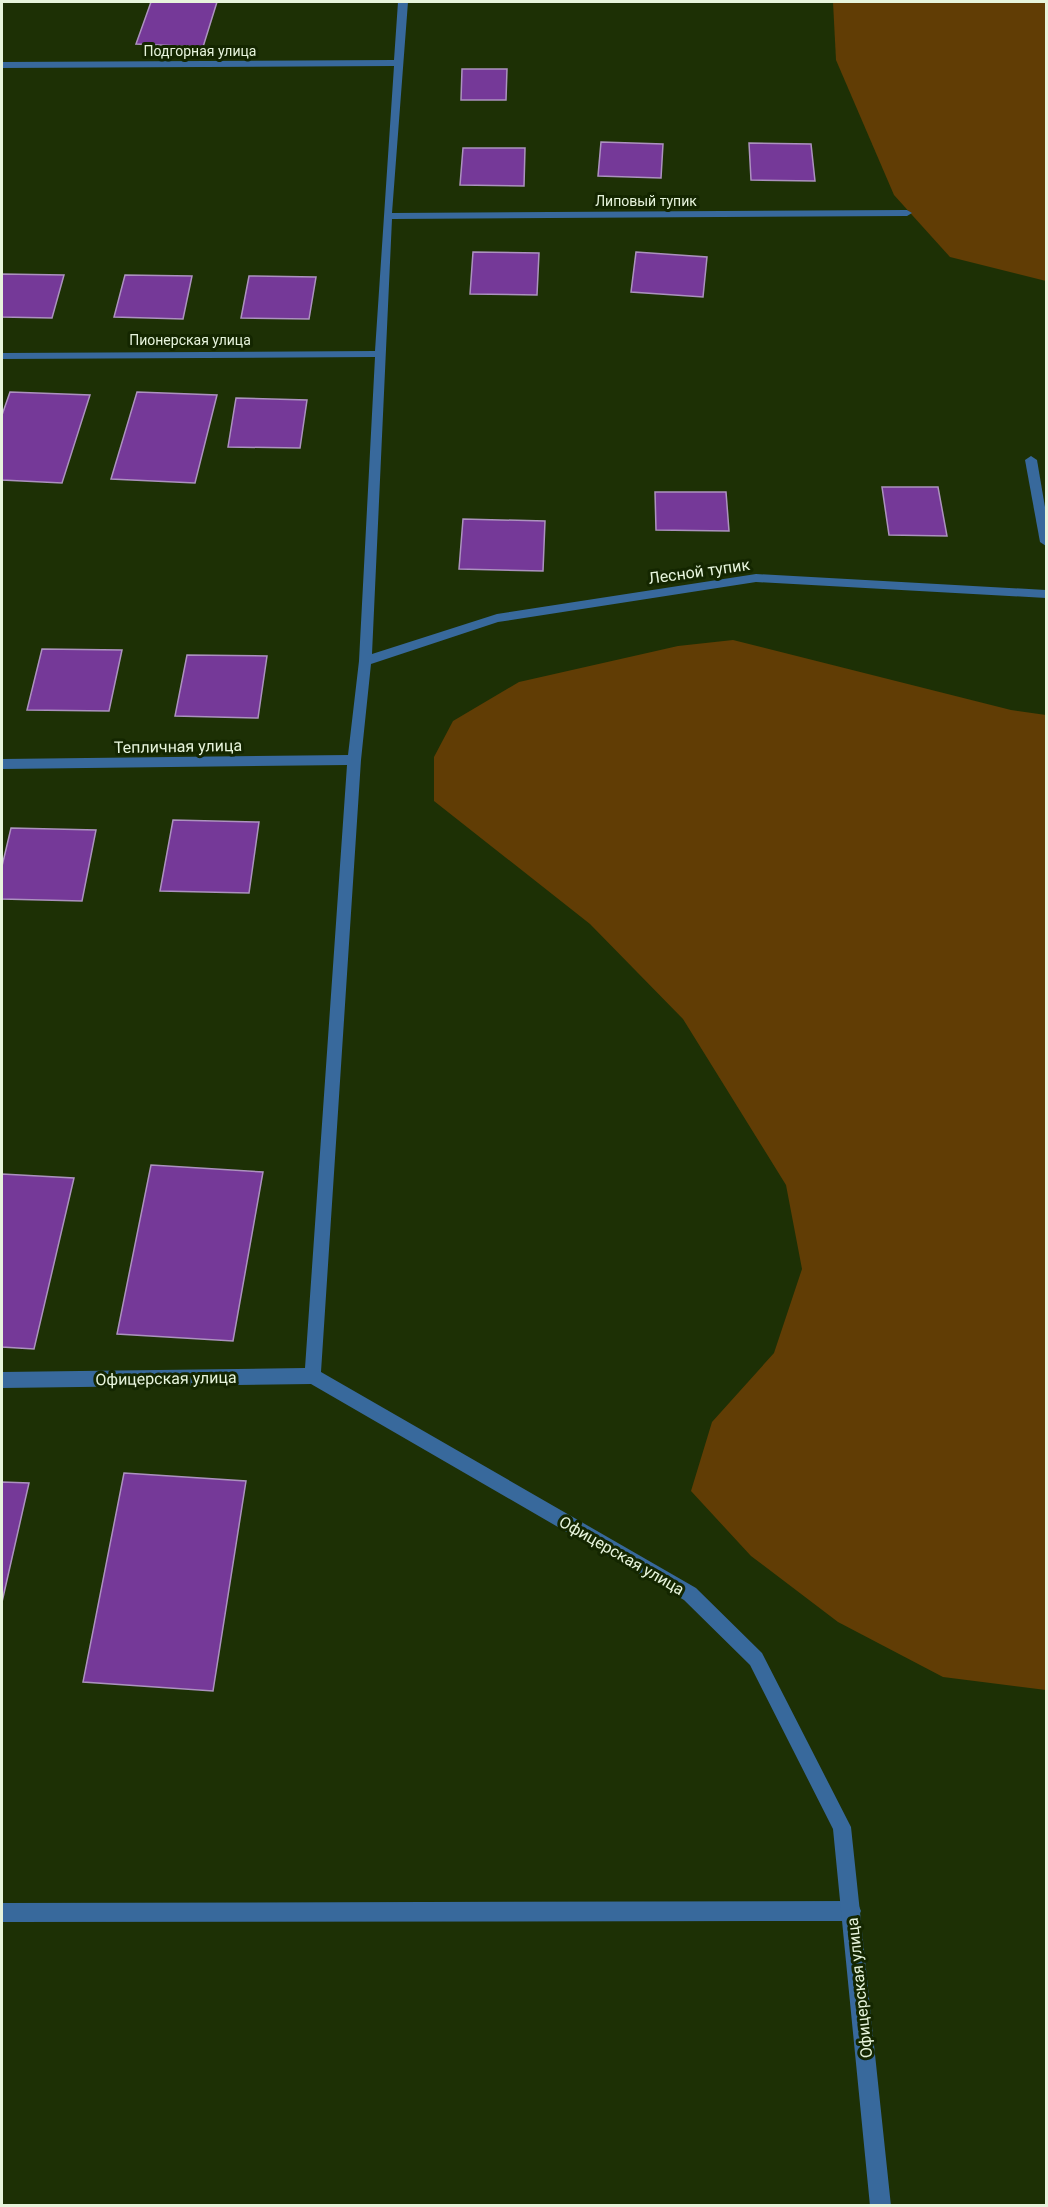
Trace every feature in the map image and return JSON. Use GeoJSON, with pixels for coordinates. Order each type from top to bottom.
{"type":"FeatureCollection","features":[{"type":"Feature","properties":{"kind":"street"},"geometry":{"type":"LineString","coordinates":[[313,1376],[354,760],[365,661],[379,354],[403,2]]}},
{"type":"Feature","properties":{"kind":"street","name":"Подгорная улица"},"geometry":{"type":"LineString","coordinates":[[2,65],[399,63]]}},
{"type":"Feature","properties":{"kind":"street","name":"Липовый тупик"},"geometry":{"type":"LineString","coordinates":[[387,216],[906,213]]}},
{"type":"Feature","properties":{"kind":"street","name":"Пионерская улица"},"geometry":{"type":"LineString","coordinates":[[2,356],[379,354]]}},
{"type":"Feature","properties":{"kind":"street"},"geometry":{"type":"LineString","coordinates":[[1031,459],[1047,542]]}},
{"type":"Feature","properties":{"kind":"street","name":"Лесной тупик"},"geometry":{"type":"LineString","coordinates":[[365,661],[497,618],[756,578],[1047,594]]}},
{"type":"Feature","properties":{"kind":"street","name":"Тепличная улица"},"geometry":{"type":"LineString","coordinates":[[2,764],[354,760]]}},
{"type":"Feature","properties":{"kind":"street","name":"Офицерская улица"},"geometry":{"type":"LineString","coordinates":[[2,1380],[313,1376],[690,1594],[756,1659],[842,1827],[881,2205]]}},
{"type":"Feature","properties":{"kind":"street"},"geometry":{"type":"LineString","coordinates":[[2,1914],[851,1911]]}},
{"type":"Feature","properties":{"kind":"shaded area"},"geometry":{"type":"Polygon","coordinates":[[[833,2],[1046,2],[1046,281],[950,257],[894,195],[836,60],[833,2]]]}},
{"type":"Feature","properties":{"kind":"shaded area"},"geometry":{"type":"Polygon","coordinates":[[[733,640],[1011,710],[1046,715],[1046,1690],[943,1677],[838,1622],[751,1556],[691,1491],[712,1422],[774,1353],[802,1269],[786,1185],[683,1019],[590,924],[434,801],[434,757],[453,721],[519,682],[678,646],[733,640]]]}},
{"type":"Feature","properties":{"kind":"building"},"geometry":{"type":"Polygon","coordinates":[[[151,2],[217,2],[203,47],[136,44],[151,2]]]}},
{"type":"Feature","properties":{"kind":"building"},"geometry":{"type":"Polygon","coordinates":[[[462,69],[507,69],[506,100],[461,100],[462,69]]]}},
{"type":"Feature","properties":{"kind":"building"},"geometry":{"type":"Polygon","coordinates":[[[601,142],[663,144],[661,178],[598,176],[601,142]]]}},
{"type":"Feature","properties":{"kind":"building"},"geometry":{"type":"Polygon","coordinates":[[[749,143],[811,144],[815,181],[751,180],[749,143]]]}},
{"type":"Feature","properties":{"kind":"building"},"geometry":{"type":"Polygon","coordinates":[[[463,148],[525,148],[524,186],[460,185],[463,148]]]}},
{"type":"Feature","properties":{"kind":"building"},"geometry":{"type":"Polygon","coordinates":[[[473,252],[539,253],[537,295],[470,294],[473,252]]]}},
{"type":"Feature","properties":{"kind":"building"},"geometry":{"type":"Polygon","coordinates":[[[636,252],[707,257],[703,297],[631,292],[636,252]]]}},
{"type":"Feature","properties":{"kind":"building"},"geometry":{"type":"Polygon","coordinates":[[[2,274],[64,275],[52,318],[2,317],[2,274]]]}},
{"type":"Feature","properties":{"kind":"building"},"geometry":{"type":"Polygon","coordinates":[[[125,275],[192,276],[183,319],[114,317],[125,275]]]}},
{"type":"Feature","properties":{"kind":"building"},"geometry":{"type":"Polygon","coordinates":[[[249,276],[316,277],[309,319],[241,318],[249,276]]]}},
{"type":"Feature","properties":{"kind":"building"},"geometry":{"type":"Polygon","coordinates":[[[10,392],[90,395],[62,483],[2,480],[2,415],[10,392]]]}},
{"type":"Feature","properties":{"kind":"building"},"geometry":{"type":"Polygon","coordinates":[[[137,392],[217,395],[195,483],[111,479],[137,392]]]}},
{"type":"Feature","properties":{"kind":"building"},"geometry":{"type":"Polygon","coordinates":[[[236,398],[307,400],[300,448],[228,447],[236,398]]]}},
{"type":"Feature","properties":{"kind":"building"},"geometry":{"type":"Polygon","coordinates":[[[882,487],[938,487],[947,536],[889,535],[882,487]]]}},
{"type":"Feature","properties":{"kind":"building"},"geometry":{"type":"Polygon","coordinates":[[[655,492],[726,492],[729,531],[656,530],[655,492]]]}},
{"type":"Feature","properties":{"kind":"building"},"geometry":{"type":"Polygon","coordinates":[[[463,519],[545,521],[543,571],[459,569],[463,519]]]}},
{"type":"Feature","properties":{"kind":"building"},"geometry":{"type":"Polygon","coordinates":[[[42,649],[122,650],[109,711],[27,710],[42,649]]]}},
{"type":"Feature","properties":{"kind":"building"},"geometry":{"type":"Polygon","coordinates":[[[187,655],[267,656],[258,718],[175,716],[187,655]]]}},
{"type":"Feature","properties":{"kind":"building"},"geometry":{"type":"Polygon","coordinates":[[[173,820],[259,822],[249,893],[160,891],[173,820]]]}},
{"type":"Feature","properties":{"kind":"building"},"geometry":{"type":"Polygon","coordinates":[[[11,828],[96,830],[82,901],[2,899],[2,866],[11,828]]]}},
{"type":"Feature","properties":{"kind":"building"},"geometry":{"type":"Polygon","coordinates":[[[151,1165],[263,1172],[233,1341],[117,1334],[151,1165]]]}},
{"type":"Feature","properties":{"kind":"building"},"geometry":{"type":"Polygon","coordinates":[[[2,1174],[74,1178],[34,1349],[2,1347],[2,1174]]]}},
{"type":"Feature","properties":{"kind":"building"},"geometry":{"type":"Polygon","coordinates":[[[124,1473],[246,1481],[213,1691],[83,1682],[124,1473]]]}},
{"type":"Feature","properties":{"kind":"building"},"geometry":{"type":"Polygon","coordinates":[[[2,1482],[29,1483],[2,1602],[2,1482]]]}}]}
